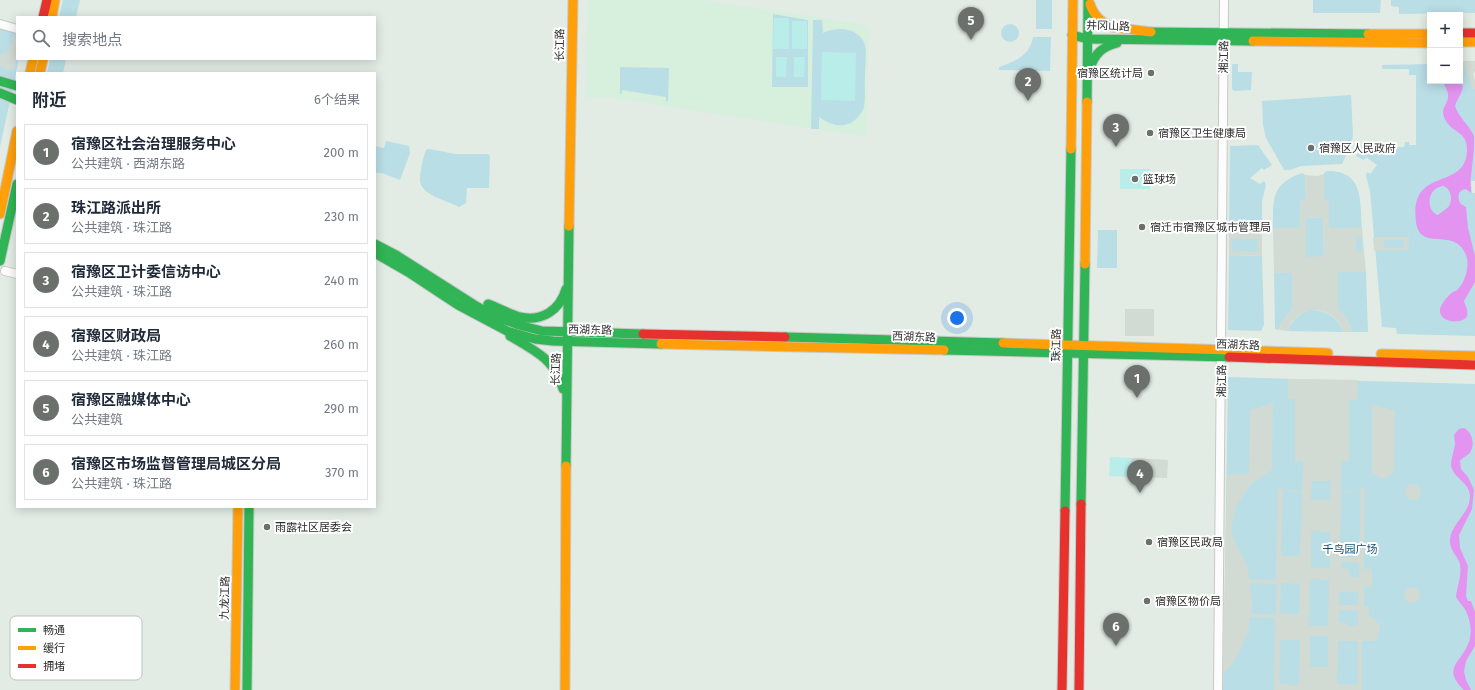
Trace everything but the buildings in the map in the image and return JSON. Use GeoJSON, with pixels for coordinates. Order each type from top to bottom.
{"type":"FeatureCollection","features":[{"type":"Feature","properties":{"kind":"street"},"geometry":{"type":"LineString","coordinates":[[43,16],[47,0]]}},
{"type":"Feature","properties":{"kind":"street"},"geometry":{"type":"LineString","coordinates":[[52,16],[55,0]]}},
{"type":"Feature","properties":{"kind":"street","name":"长江路"},"geometry":{"type":"LineString","coordinates":[[572,332],[570,259],[573,0]]}},
{"type":"Feature","properties":{"kind":"street","name":"长江路"},"geometry":{"type":"LineString","coordinates":[[573,690],[572,332],[580,0]]}},
{"type":"Feature","properties":{"kind":"street","name":"珠江路"},"geometry":{"type":"LineString","coordinates":[[1062,690],[1073,0]]}},
{"type":"Feature","properties":{"kind":"street"},"geometry":{"type":"LineString","coordinates":[[1079,690],[1088,0]]}},
{"type":"Feature","properties":{"kind":"street"},"geometry":{"type":"LineString","coordinates":[[1088,0],[1094,14],[1107,25],[1153,36]]}},
{"type":"Feature","properties":{"kind":"street","name":"湘江路"},"geometry":{"type":"LineString","coordinates":[[1218,690],[1224,0]]}},
{"type":"Feature","properties":{"kind":"street"},"geometry":{"type":"LineString","coordinates":[[0,24],[16,30]]}},
{"type":"Feature","properties":{"kind":"street"},"geometry":{"type":"LineString","coordinates":[[1463,37],[1475,32]]}},
{"type":"Feature","properties":{"kind":"street","name":"井冈山路"},"geometry":{"type":"LineString","coordinates":[[1072,35],[1224,36],[1427,34]]}},
{"type":"Feature","properties":{"kind":"street"},"geometry":{"type":"LineString","coordinates":[[1087,81],[1091,62],[1098,51],[1104,47],[1117,43],[1153,36]]}},
{"type":"Feature","properties":{"kind":"street","name":"井冈山路"},"geometry":{"type":"LineString","coordinates":[[1224,36],[1427,43]]}},
{"type":"Feature","properties":{"kind":"street"},"geometry":{"type":"LineString","coordinates":[[1463,39],[1475,42]]}},
{"type":"Feature","properties":{"kind":"street"},"geometry":{"type":"LineString","coordinates":[[1463,39],[1475,45]]}},
{"type":"Feature","properties":{"kind":"street"},"geometry":{"type":"LineString","coordinates":[[30,72],[33,60]]}},
{"type":"Feature","properties":{"kind":"street"},"geometry":{"type":"LineString","coordinates":[[40,72],[43,60]]}},
{"type":"Feature","properties":{"kind":"street"},"geometry":{"type":"LineString","coordinates":[[0,81],[16,86]]}},
{"type":"Feature","properties":{"kind":"street"},"geometry":{"type":"LineString","coordinates":[[0,93],[16,100]]}},
{"type":"Feature","properties":{"kind":"street"},"geometry":{"type":"LineString","coordinates":[[0,214],[16,136]]}},
{"type":"Feature","properties":{"kind":"street"},"geometry":{"type":"LineString","coordinates":[[0,261],[16,189]]}},
{"type":"Feature","properties":{"kind":"street","name":"西湖东路"},"geometry":{"type":"LineString","coordinates":[[376,245],[408,262],[466,300],[517,325],[542,331],[1084,350],[1222,353],[1475,355]]}},
{"type":"Feature","properties":{"kind":"street","name":"西湖东路"},"geometry":{"type":"LineString","coordinates":[[376,254],[408,272],[458,305],[507,330],[535,339],[572,342],[1068,349]]}},
{"type":"Feature","properties":{"kind":"street"},"geometry":{"type":"LineString","coordinates":[[448,289],[520,317],[531,318],[546,316],[556,309],[563,300],[566,291],[570,259]]}},
{"type":"Feature","properties":{"kind":"street"},"geometry":{"type":"LineString","coordinates":[[5,271],[16,274]]}},
{"type":"Feature","properties":{"kind":"street"},"geometry":{"type":"LineString","coordinates":[[458,305],[539,354],[552,365],[562,380],[567,412]]}},
{"type":"Feature","properties":{"kind":"street","name":"长江路"},"geometry":{"type":"LineString","coordinates":[[565,690],[567,412],[572,342]]}},
{"type":"Feature","properties":{"kind":"street","name":"西湖东路"},"geometry":{"type":"LineString","coordinates":[[1222,353],[1475,365]]}},
{"type":"Feature","properties":{"kind":"street"},"geometry":{"type":"LineString","coordinates":[[1441,364],[1475,370]]}},
{"type":"Feature","properties":{"kind":"street","name":"九龙江路"},"geometry":{"type":"LineString","coordinates":[[235,690],[238,508]]}},
{"type":"Feature","properties":{"kind":"street","name":"九龙江路"},"geometry":{"type":"LineString","coordinates":[[247,690],[249,508]]}},
{"type":"Feature","properties":{"kind":"shaded area"},"geometry":{"type":"Polygon","coordinates":[[[588,0],[700,0],[850,22],[869,27],[866,137],[606,97],[586,97],[588,0]]]}},
{"type":"Feature","properties":{"kind":"shaded area"},"geometry":{"type":"Polygon","coordinates":[[[774,18],[789,18],[789,49],[773,49],[774,18]]]}},
{"type":"Feature","properties":{"kind":"shaded area"},"geometry":{"type":"Polygon","coordinates":[[[792,21],[807,21],[807,49],[792,49],[792,21]]]}},
{"type":"Feature","properties":{"kind":"shaded area"},"geometry":{"type":"Polygon","coordinates":[[[12,36],[16,36],[17,60],[14,69],[8,71],[0,65],[0,54],[5,54],[9,50],[10,45],[13,44],[12,36]]]}},
{"type":"Feature","properties":{"kind":"shaded area"},"geometry":{"type":"Polygon","coordinates":[[[822,52],[856,53],[855,101],[821,100],[822,52]]]}},
{"type":"Feature","properties":{"kind":"shaded area"},"geometry":{"type":"Polygon","coordinates":[[[776,57],[787,57],[786,77],[776,77],[776,57]]]}},
{"type":"Feature","properties":{"kind":"shaded area"},"geometry":{"type":"Polygon","coordinates":[[[794,57],[805,57],[804,77],[794,77],[794,57]]]}},
{"type":"Feature","properties":{"kind":"shaded area"},"geometry":{"type":"Polygon","coordinates":[[[1463,61],[1475,61],[1475,71],[1473,75],[1475,79],[1475,88],[1473,89],[1463,66],[1463,61]]]}},
{"type":"Feature","properties":{"kind":"shaded area"},"geometry":{"type":"Polygon","coordinates":[[[1444,84],[1462,84],[1463,86],[1455,106],[1474,136],[1471,193],[1466,189],[1462,190],[1459,193],[1459,198],[1460,203],[1466,207],[1468,228],[1475,256],[1475,282],[1464,301],[1467,316],[1461,321],[1447,320],[1440,314],[1440,309],[1447,297],[1457,290],[1463,283],[1467,270],[1467,258],[1462,248],[1455,243],[1448,240],[1424,236],[1419,231],[1416,222],[1416,204],[1421,193],[1429,185],[1457,171],[1464,163],[1467,151],[1467,145],[1463,136],[1449,125],[1444,117],[1443,110],[1448,98],[1444,84]],[[1443,186],[1437,188],[1431,195],[1431,209],[1438,215],[1448,207],[1450,203],[1451,200],[1448,189],[1443,186]]]}},
{"type":"Feature","properties":{"kind":"shaded area","name":"篮球场"},"geometry":{"type":"Polygon","coordinates":[[[1120,169],[1150,169],[1150,189],[1120,189],[1120,169]]]}},
{"type":"Feature","properties":{"kind":"shaded area"},"geometry":{"type":"Polygon","coordinates":[[[1324,174],[1324,200],[1329,200],[1329,228],[1362,228],[1366,272],[1338,272],[1338,309],[1343,313],[1349,322],[1351,332],[1343,332],[1338,321],[1325,312],[1317,310],[1310,310],[1298,316],[1292,322],[1288,331],[1279,330],[1283,319],[1292,310],[1292,273],[1274,273],[1273,228],[1300,228],[1301,200],[1306,199],[1305,175],[1318,176],[1324,174]],[[1323,217],[1306,218],[1306,257],[1324,256],[1323,217]],[[1356,237],[1356,252],[1363,252],[1362,237],[1356,237]]]}},
{"type":"Feature","properties":{"kind":"shaded area"},"geometry":{"type":"Polygon","coordinates":[[[1229,233],[1262,233],[1262,256],[1229,255],[1229,233]],[[1232,239],[1232,251],[1257,252],[1258,239],[1232,239]]]}},
{"type":"Feature","properties":{"kind":"shaded area"},"geometry":{"type":"Polygon","coordinates":[[[1373,237],[1409,237],[1409,246],[1407,247],[1407,250],[1374,251],[1373,237]],[[1384,240],[1384,248],[1404,247],[1403,240],[1384,240]]]}},
{"type":"Feature","properties":{"kind":"shaded area"},"geometry":{"type":"Polygon","coordinates":[[[1125,309],[1154,309],[1154,336],[1125,336],[1125,309]]]}},
{"type":"Feature","properties":{"kind":"shaded area"},"geometry":{"type":"Polygon","coordinates":[[[1288,379],[1358,380],[1357,400],[1349,400],[1349,461],[1341,461],[1341,493],[1355,491],[1365,487],[1364,569],[1372,569],[1372,587],[1364,587],[1364,606],[1369,606],[1369,617],[1373,617],[1376,620],[1376,623],[1380,623],[1377,641],[1362,641],[1362,690],[1274,690],[1275,618],[1250,617],[1248,631],[1240,650],[1232,664],[1223,674],[1227,475],[1249,474],[1250,410],[1273,403],[1272,470],[1251,484],[1244,494],[1236,506],[1231,530],[1234,541],[1247,567],[1250,580],[1276,580],[1278,488],[1302,492],[1303,460],[1295,462],[1295,399],[1288,399],[1288,379]],[[1312,481],[1311,500],[1330,500],[1331,481],[1312,481]],[[1283,490],[1281,556],[1300,556],[1302,493],[1283,490]],[[1361,490],[1341,494],[1340,557],[1359,557],[1361,490]],[[1311,531],[1311,568],[1330,568],[1330,532],[1311,531]],[[1341,562],[1341,568],[1349,569],[1349,577],[1359,577],[1359,563],[1341,562]],[[1310,579],[1309,626],[1328,626],[1329,580],[1310,579]],[[1250,583],[1252,607],[1251,614],[1276,615],[1277,584],[1250,583]],[[1281,583],[1280,613],[1299,614],[1300,584],[1281,583]],[[1339,592],[1339,605],[1358,605],[1358,592],[1339,592]],[[1339,610],[1339,623],[1347,623],[1347,626],[1358,626],[1358,611],[1339,610]],[[1310,636],[1310,667],[1328,667],[1328,636],[1310,636]],[[1280,640],[1279,684],[1299,685],[1300,640],[1280,640]],[[1338,641],[1337,684],[1357,685],[1358,641],[1338,641]]]}},
{"type":"Feature","properties":{"kind":"shaded area"},"geometry":{"type":"Polygon","coordinates":[[[1372,404],[1395,411],[1394,473],[1382,479],[1372,473],[1372,404]]]}},
{"type":"Feature","properties":{"kind":"shaded area"},"geometry":{"type":"Polygon","coordinates":[[[1464,428],[1471,436],[1473,442],[1470,453],[1460,461],[1461,469],[1468,477],[1474,490],[1472,509],[1459,535],[1460,548],[1468,566],[1466,596],[1468,601],[1471,601],[1475,612],[1475,646],[1466,661],[1464,671],[1466,680],[1471,690],[1464,690],[1457,682],[1453,671],[1465,651],[1471,634],[1467,613],[1456,597],[1460,577],[1460,564],[1450,543],[1451,533],[1468,507],[1470,501],[1469,490],[1454,473],[1451,465],[1455,444],[1454,435],[1459,429],[1464,428]]]}},
{"type":"Feature","properties":{"kind":"shaded area"},"geometry":{"type":"Polygon","coordinates":[[[1110,457],[1132,458],[1131,477],[1109,476],[1110,457]]]}},
{"type":"Feature","properties":{"kind":"shaded area"},"geometry":{"type":"Polygon","coordinates":[[[1132,458],[1168,460],[1167,478],[1131,477],[1132,458]]]}},
{"type":"Feature","properties":{"kind":"shaded area"},"geometry":{"type":"Polygon","coordinates":[[[1410,484],[1416,484],[1421,489],[1419,498],[1416,500],[1410,500],[1405,495],[1405,489],[1410,484]]]}},
{"type":"Feature","properties":{"kind":"shaded area"},"geometry":{"type":"Polygon","coordinates":[[[1409,587],[1415,587],[1420,592],[1418,601],[1415,603],[1409,603],[1404,598],[1404,592],[1409,587]]]}},
{"type":"Feature","properties":{"kind":"green space"},"geometry":{"type":"Polygon","coordinates":[[[63,0],[80,0],[76,16],[59,16],[63,0]]]}},
{"type":"Feature","properties":{"kind":"green space"},"geometry":{"type":"Polygon","coordinates":[[[1036,0],[1052,0],[1052,29],[1036,29],[1036,0]]]}},
{"type":"Feature","properties":{"kind":"green space"},"geometry":{"type":"Polygon","coordinates":[[[1313,0],[1381,0],[1380,13],[1313,13],[1313,0]]]}},
{"type":"Feature","properties":{"kind":"green space"},"geometry":{"type":"Polygon","coordinates":[[[1391,0],[1475,0],[1475,13],[1427,12],[1427,14],[1399,14],[1399,7],[1391,6],[1391,0]]]}},
{"type":"Feature","properties":{"kind":"green space"},"geometry":{"type":"Polygon","coordinates":[[[773,14],[808,20],[808,87],[772,87],[773,14]]]}},
{"type":"Feature","properties":{"kind":"green space"},"geometry":{"type":"Polygon","coordinates":[[[813,20],[822,20],[823,33],[835,29],[853,31],[862,39],[865,45],[864,107],[858,117],[849,124],[839,125],[829,123],[819,117],[819,129],[811,129],[813,20]]]}},
{"type":"Feature","properties":{"kind":"green space"},"geometry":{"type":"Polygon","coordinates":[[[1010,24],[1016,27],[1019,33],[1016,39],[1010,42],[1004,39],[1001,33],[1004,27],[1010,24]]]}},
{"type":"Feature","properties":{"kind":"green space"},"geometry":{"type":"Polygon","coordinates":[[[0,28],[16,33],[16,60],[19,60],[0,147],[0,28]]]}},
{"type":"Feature","properties":{"kind":"green space"},"geometry":{"type":"Polygon","coordinates":[[[1033,37],[1051,37],[1050,71],[999,70],[999,67],[1011,63],[1021,57],[1029,49],[1033,37]]]}},
{"type":"Feature","properties":{"kind":"green space"},"geometry":{"type":"Polygon","coordinates":[[[50,60],[66,60],[63,72],[47,72],[50,60]]]}},
{"type":"Feature","properties":{"kind":"green space"},"geometry":{"type":"Polygon","coordinates":[[[1233,64],[1238,64],[1238,72],[1252,72],[1251,90],[1234,91],[1232,89],[1233,64]]]}},
{"type":"Feature","properties":{"kind":"green space"},"geometry":{"type":"Polygon","coordinates":[[[1427,64],[1427,84],[1463,84],[1463,66],[1469,76],[1473,89],[1475,88],[1475,181],[1471,181],[1472,193],[1475,193],[1475,336],[1397,334],[1396,328],[1382,327],[1370,191],[1366,176],[1367,172],[1370,174],[1377,165],[1366,157],[1364,160],[1356,156],[1361,147],[1404,147],[1405,142],[1409,142],[1409,145],[1416,145],[1416,75],[1409,75],[1409,69],[1382,69],[1382,65],[1427,64]]]}},
{"type":"Feature","properties":{"kind":"green space"},"geometry":{"type":"Polygon","coordinates":[[[620,67],[669,68],[668,101],[666,102],[666,97],[622,90],[622,94],[620,93],[620,67]]]}},
{"type":"Feature","properties":{"kind":"green space"},"geometry":{"type":"Polygon","coordinates":[[[1351,95],[1352,142],[1342,164],[1301,166],[1290,170],[1284,170],[1266,138],[1263,125],[1262,101],[1351,95]]]}},
{"type":"Feature","properties":{"kind":"green space"},"geometry":{"type":"Polygon","coordinates":[[[386,141],[409,146],[410,153],[400,180],[382,173],[376,173],[376,146],[384,148],[386,141]]]}},
{"type":"Feature","properties":{"kind":"green space"},"geometry":{"type":"Polygon","coordinates":[[[1258,145],[1272,165],[1264,170],[1262,168],[1250,178],[1260,184],[1264,181],[1266,185],[1262,201],[1262,233],[1229,233],[1230,146],[1258,145]]]}},
{"type":"Feature","properties":{"kind":"green space"},"geometry":{"type":"Polygon","coordinates":[[[427,149],[455,154],[488,154],[490,156],[489,188],[467,188],[466,203],[459,207],[429,194],[421,185],[420,180],[420,173],[427,149]]]}},
{"type":"Feature","properties":{"kind":"green space"},"geometry":{"type":"Polygon","coordinates":[[[1326,171],[1338,172],[1354,181],[1360,197],[1362,228],[1329,228],[1329,200],[1324,200],[1324,174],[1326,171]]]}},
{"type":"Feature","properties":{"kind":"green space"},"geometry":{"type":"Polygon","coordinates":[[[1302,173],[1305,175],[1306,200],[1301,200],[1300,228],[1273,228],[1274,201],[1279,188],[1284,182],[1302,173]]]}},
{"type":"Feature","properties":{"kind":"green space"},"geometry":{"type":"Polygon","coordinates":[[[1323,217],[1324,257],[1306,257],[1306,218],[1323,217]]]}},
{"type":"Feature","properties":{"kind":"green space"},"geometry":{"type":"Polygon","coordinates":[[[1098,230],[1117,230],[1117,268],[1097,268],[1098,230]]]}},
{"type":"Feature","properties":{"kind":"green space"},"geometry":{"type":"Polygon","coordinates":[[[1356,237],[1362,237],[1363,252],[1356,252],[1356,237]]]}},
{"type":"Feature","properties":{"kind":"green space"},"geometry":{"type":"Polygon","coordinates":[[[1232,238],[1258,239],[1258,252],[1232,252],[1232,238]]]}},
{"type":"Feature","properties":{"kind":"green space"},"geometry":{"type":"Polygon","coordinates":[[[1229,255],[1262,256],[1264,325],[1261,331],[1228,330],[1229,255]]]}},
{"type":"Feature","properties":{"kind":"green space"},"geometry":{"type":"Polygon","coordinates":[[[1338,272],[1366,272],[1368,332],[1351,332],[1350,325],[1338,310],[1338,272]]]}},
{"type":"Feature","properties":{"kind":"green space"},"geometry":{"type":"Polygon","coordinates":[[[1274,273],[1292,273],[1292,310],[1284,319],[1279,330],[1275,329],[1274,273]]]}},
{"type":"Feature","properties":{"kind":"green space"},"geometry":{"type":"Polygon","coordinates":[[[1310,310],[1321,311],[1331,315],[1338,322],[1343,332],[1288,331],[1296,318],[1302,313],[1310,310]]]}},
{"type":"Feature","properties":{"kind":"green space","name":"千鸟园广场"},"geometry":{"type":"Polygon","coordinates":[[[1228,377],[1475,384],[1475,690],[1223,690],[1228,377]]]}},
{"type":"Feature","properties":{"kind":"traffic: fast"},"geometry":{"type":"LineString","coordinates":[[1087,102],[1088,0]]}},
{"type":"Feature","properties":{"kind":"traffic: fast"},"geometry":{"type":"LineString","coordinates":[[1145,32],[1368,34]]}},
{"type":"Feature","properties":{"kind":"traffic: fast"},"geometry":{"type":"LineString","coordinates":[[1072,35],[1088,39],[1253,41]]}},
{"type":"Feature","properties":{"kind":"traffic: fast"},"geometry":{"type":"LineString","coordinates":[[1090,69],[1096,55],[1099,52],[1117,43]]}},
{"type":"Feature","properties":{"kind":"traffic: fast"},"geometry":{"type":"LineString","coordinates":[[0,81],[16,86]]}},
{"type":"Feature","properties":{"kind":"traffic: fast"},"geometry":{"type":"LineString","coordinates":[[0,93],[16,100]]}},
{"type":"Feature","properties":{"kind":"traffic: fast"},"geometry":{"type":"LineString","coordinates":[[1065,511],[1071,149]]}},
{"type":"Feature","properties":{"kind":"traffic: fast"},"geometry":{"type":"LineString","coordinates":[[0,261],[16,189]]}},
{"type":"Feature","properties":{"kind":"traffic: fast"},"geometry":{"type":"LineString","coordinates":[[566,466],[569,226]]}},
{"type":"Feature","properties":{"kind":"traffic: fast"},"geometry":{"type":"LineString","coordinates":[[376,245],[396,255],[476,306],[497,317],[519,325],[542,331],[643,334]]}},
{"type":"Feature","properties":{"kind":"traffic: fast"},"geometry":{"type":"LineString","coordinates":[[376,254],[408,272],[458,305],[507,331],[535,339],[553,341],[661,344]]}},
{"type":"Feature","properties":{"kind":"traffic: fast"},"geometry":{"type":"LineString","coordinates":[[1081,504],[1085,264]]}},
{"type":"Feature","properties":{"kind":"traffic: fast"},"geometry":{"type":"LineString","coordinates":[[488,304],[520,317],[536,318],[549,313],[555,308],[566,289]]}},
{"type":"Feature","properties":{"kind":"traffic: fast"},"geometry":{"type":"LineString","coordinates":[[510,336],[543,357],[555,370],[563,389]]}},
{"type":"Feature","properties":{"kind":"traffic: fast"},"geometry":{"type":"LineString","coordinates":[[785,337],[1003,343]]}},
{"type":"Feature","properties":{"kind":"traffic: fast"},"geometry":{"type":"LineString","coordinates":[[944,350],[1229,357]]}},
{"type":"Feature","properties":{"kind":"traffic: fast"},"geometry":{"type":"LineString","coordinates":[[247,690],[249,508]]}},
{"type":"Feature","properties":{"kind":"traffic: slow"},"geometry":{"type":"LineString","coordinates":[[52,16],[55,0]]}},
{"type":"Feature","properties":{"kind":"traffic: slow"},"geometry":{"type":"LineString","coordinates":[[569,226],[573,0]]}},
{"type":"Feature","properties":{"kind":"traffic: slow"},"geometry":{"type":"LineString","coordinates":[[1071,149],[1073,0]]}},
{"type":"Feature","properties":{"kind":"traffic: slow"},"geometry":{"type":"LineString","coordinates":[[1090,4],[1098,18],[1112,27],[1151,32]]}},
{"type":"Feature","properties":{"kind":"traffic: slow"},"geometry":{"type":"LineString","coordinates":[[1368,34],[1427,34]]}},
{"type":"Feature","properties":{"kind":"traffic: slow"},"geometry":{"type":"LineString","coordinates":[[1253,41],[1427,43]]}},
{"type":"Feature","properties":{"kind":"traffic: slow"},"geometry":{"type":"LineString","coordinates":[[1463,42],[1475,42]]}},
{"type":"Feature","properties":{"kind":"traffic: slow"},"geometry":{"type":"LineString","coordinates":[[30,72],[33,60]]}},
{"type":"Feature","properties":{"kind":"traffic: slow"},"geometry":{"type":"LineString","coordinates":[[40,72],[43,60]]}},
{"type":"Feature","properties":{"kind":"traffic: slow"},"geometry":{"type":"LineString","coordinates":[[1085,264],[1087,102]]}},
{"type":"Feature","properties":{"kind":"traffic: slow"},"geometry":{"type":"LineString","coordinates":[[0,214],[16,136]]}},
{"type":"Feature","properties":{"kind":"traffic: slow"},"geometry":{"type":"LineString","coordinates":[[1003,343],[1328,353]]}},
{"type":"Feature","properties":{"kind":"traffic: slow"},"geometry":{"type":"LineString","coordinates":[[661,344],[944,350]]}},
{"type":"Feature","properties":{"kind":"traffic: slow"},"geometry":{"type":"LineString","coordinates":[[1381,354],[1475,356]]}},
{"type":"Feature","properties":{"kind":"traffic: slow"},"geometry":{"type":"LineString","coordinates":[[565,690],[566,466]]}},
{"type":"Feature","properties":{"kind":"traffic: slow"},"geometry":{"type":"LineString","coordinates":[[235,690],[238,508]]}},
{"type":"Feature","properties":{"kind":"traffic: jam"},"geometry":{"type":"LineString","coordinates":[[43,16],[47,0]]}},
{"type":"Feature","properties":{"kind":"traffic: jam"},"geometry":{"type":"LineString","coordinates":[[1463,33],[1475,33]]}},
{"type":"Feature","properties":{"kind":"traffic: jam"},"geometry":{"type":"LineString","coordinates":[[643,334],[785,337]]}},
{"type":"Feature","properties":{"kind":"traffic: jam"},"geometry":{"type":"LineString","coordinates":[[1229,357],[1475,365]]}},
{"type":"Feature","properties":{"kind":"traffic: jam"},"geometry":{"type":"LineString","coordinates":[[1079,690],[1081,504]]}},
{"type":"Feature","properties":{"kind":"traffic: jam"},"geometry":{"type":"LineString","coordinates":[[1062,690],[1065,511]]}},
{"type":"Feature","properties":{"kind":"place","name":"宿豫区融媒体中心"},"geometry":{"type":"Point","coordinates":[971,40]}},
{"type":"Feature","properties":{"kind":"place","name":"宿豫区统计局"},"geometry":{"type":"Point","coordinates":[1151,73]}},
{"type":"Feature","properties":{"kind":"place","name":"珠江路派出所"},"geometry":{"type":"Point","coordinates":[1028,101]}},
{"type":"Feature","properties":{"kind":"place","name":"宿豫区卫生健康局"},"geometry":{"type":"Point","coordinates":[1150,133]}},
{"type":"Feature","properties":{"kind":"place","name":"宿豫区卫计委信访中心"},"geometry":{"type":"Point","coordinates":[1116,147]}},
{"type":"Feature","properties":{"kind":"place","name":"宿豫区人民政府"},"geometry":{"type":"Point","coordinates":[1311,148]}},
{"type":"Feature","properties":{"kind":"place","name":"篮球场"},"geometry":{"type":"Point","coordinates":[1135,179]}},
{"type":"Feature","properties":{"kind":"place","name":"宿迁市宿豫区城市管理局"},"geometry":{"type":"Point","coordinates":[1142,227]}},
{"type":"Feature","properties":{"kind":"place","name":"宿豫区社会治理服务中心"},"geometry":{"type":"Point","coordinates":[1137,398]}},
{"type":"Feature","properties":{"kind":"place","name":"宿豫区财政局"},"geometry":{"type":"Point","coordinates":[1140,493]}},
{"type":"Feature","properties":{"kind":"place","name":"雨露社区居委会"},"geometry":{"type":"Point","coordinates":[267,527]}},
{"type":"Feature","properties":{"kind":"place","name":"宿豫区民政局"},"geometry":{"type":"Point","coordinates":[1149,542]}},
{"type":"Feature","properties":{"kind":"place","name":"宿豫区物价局"},"geometry":{"type":"Point","coordinates":[1147,601]}},
{"type":"Feature","properties":{"kind":"place","name":"宿豫区市场监督管理局城区分局"},"geometry":{"type":"Point","coordinates":[1116,646]}}]}
